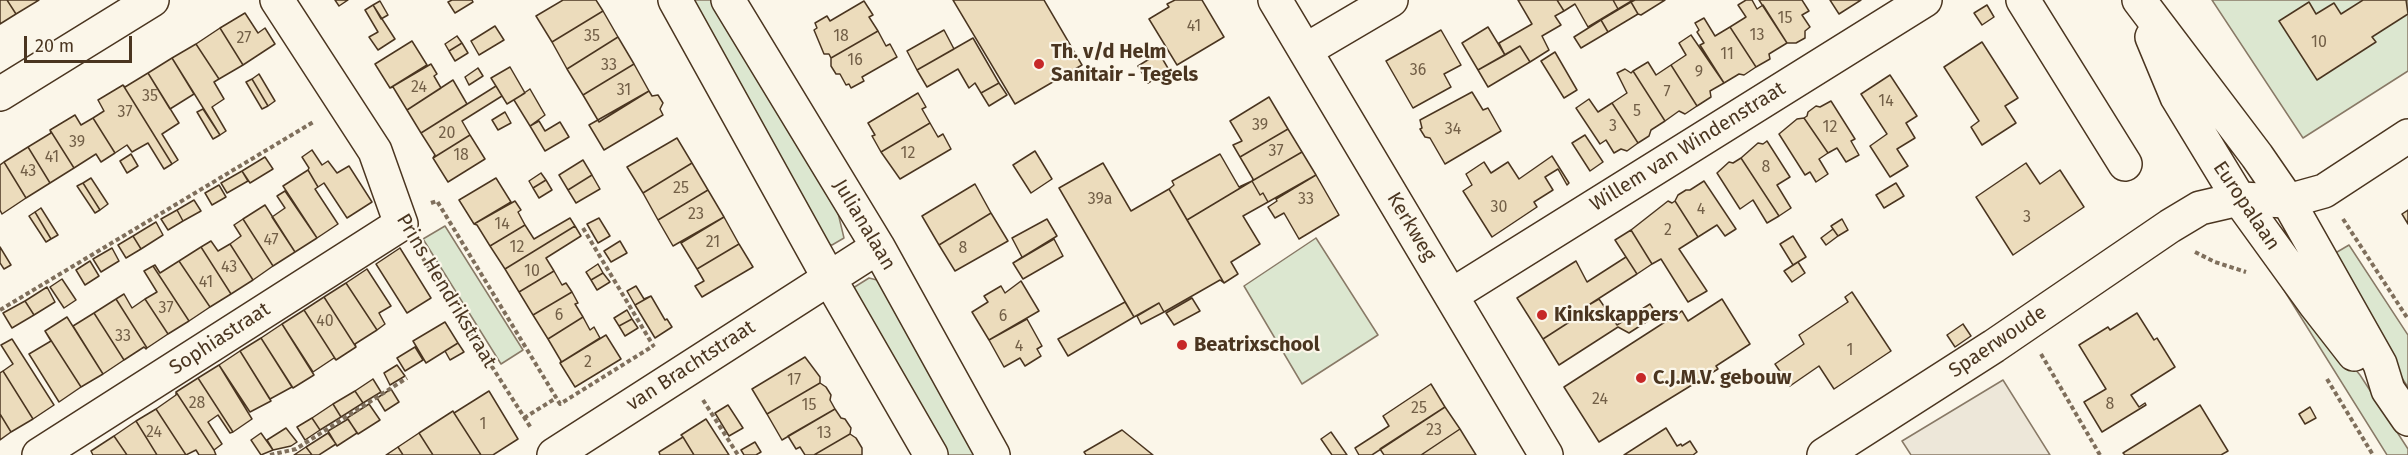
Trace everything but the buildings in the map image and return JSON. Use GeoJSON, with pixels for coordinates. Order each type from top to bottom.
{"type":"FeatureCollection","features":[{"type":"Feature","properties":{"kind":"street"},"geometry":{"type":"LineString","coordinates":[[0,94],[152,0]]}},
{"type":"Feature","properties":{"kind":"street","name":"Prins Hendrikstraat"},"geometry":{"type":"LineString","coordinates":[[277,0],[375,151],[399,217]]}},
{"type":"Feature","properties":{"kind":"street"},"geometry":{"type":"LineString","coordinates":[[675,0],[829,278],[931,455]]}},
{"type":"Feature","properties":{"kind":"street","name":"Julianalaan"},"geometry":{"type":"LineString","coordinates":[[728,0],[878,247],[993,455]]}},
{"type":"Feature","properties":{"kind":"street","name":"Kerkweg"},"geometry":{"type":"LineString","coordinates":[[1275,0],[1546,455]]}},
{"type":"Feature","properties":{"kind":"street"},"geometry":{"type":"LineString","coordinates":[[1306,50],[1391,0]]}},
{"type":"Feature","properties":{"kind":"street","name":"Willem van Windenstraat"},"geometry":{"type":"LineString","coordinates":[[1452,295],[1925,0]]}},
{"type":"Feature","properties":{"kind":"street"},"geometry":{"type":"LineString","coordinates":[[2023,0],[2125,164]]}},
{"type":"Feature","properties":{"kind":"street","name":"Europalaan"},"geometry":{"type":"LineString","coordinates":[[2138,0],[2257,156],[2262,200],[2315,304],[2371,376],[2388,390],[2408,419]]}},
{"type":"Feature","properties":{"kind":"street","name":"Europalaan"},"geometry":{"type":"LineString","coordinates":[[2138,0],[2177,97],[2262,200],[2380,364],[2388,390]]}},
{"type":"Feature","properties":{"kind":"street","name":"Spaerwoude"},"geometry":{"type":"LineString","coordinates":[[1824,455],[2200,208],[2324,191],[2408,136]]}},
{"type":"Feature","properties":{"kind":"street","name":"Sophiastraat"},"geometry":{"type":"LineString","coordinates":[[39,455],[399,217]]}},
{"type":"Feature","properties":{"kind":"street","name":"van Brachtstraat"},"geometry":{"type":"LineString","coordinates":[[544,445],[678,375],[878,247]]}},
{"type":"Feature","properties":{"kind":"path"},"geometry":{"type":"LineString","coordinates":[[0,310],[344,104]]}},
{"type":"Feature","properties":{"kind":"path"},"geometry":{"type":"LineString","coordinates":[[399,217],[437,201],[560,404],[653,346]]}},
{"type":"Feature","properties":{"kind":"path","name":"Prins Hendrikstraat"},"geometry":{"type":"LineString","coordinates":[[399,217],[524,418],[544,445]]}},
{"type":"Feature","properties":{"kind":"path","name":"Europalaan"},"geometry":{"type":"LineString","coordinates":[[2170,226],[2193,251],[2215,262],[2252,274]]}},
{"type":"Feature","properties":{"kind":"path"},"geometry":{"type":"LineString","coordinates":[[583,228],[653,346],[678,375],[738,455]]}},
{"type":"Feature","properties":{"kind":"path"},"geometry":{"type":"LineString","coordinates":[[2024,325],[2100,455]]}},
{"type":"Feature","properties":{"kind":"path"},"geometry":{"type":"LineString","coordinates":[[2325,375],[2373,455]]}},
{"type":"Feature","properties":{"kind":"path"},"geometry":{"type":"LineString","coordinates":[[274,454],[296,449],[407,378]]}},
{"type":"Feature","properties":{"kind":"path"},"geometry":{"type":"LineString","coordinates":[[524,418],[556,398]]}},
{"type":"Feature","properties":{"kind":"green space"},"geometry":{"type":"Polygon","coordinates":[[[682,0],[714,0],[838,213],[844,238],[832,245],[822,243],[682,0]]]}},
{"type":"Feature","properties":{"kind":"green space"},"geometry":{"type":"Polygon","coordinates":[[[2212,0],[2408,0],[2408,71],[2303,138],[2212,0]]]}},
{"type":"Feature","properties":{"kind":"green space"},"geometry":{"type":"Polygon","coordinates":[[[445,226],[523,350],[501,364],[423,239],[445,226]]]}},
{"type":"Feature","properties":{"kind":"green space"},"geometry":{"type":"Polygon","coordinates":[[[1316,238],[1378,335],[1302,384],[1244,286],[1316,238]]]}},
{"type":"Feature","properties":{"kind":"green space"},"geometry":{"type":"Polygon","coordinates":[[[2349,245],[2408,335],[2408,387],[2367,325],[2332,255],[2349,245]]]}},
{"type":"Feature","properties":{"kind":"green space"},"geometry":{"type":"Polygon","coordinates":[[[869,278],[877,280],[980,455],[945,455],[853,288],[869,278]]]}},
{"type":"Feature","properties":{"kind":"green space"},"geometry":{"type":"Polygon","coordinates":[[[2287,283],[2317,324],[2360,375],[2408,449],[2408,455],[2387,455],[2282,287],[2287,283]]]}},
{"type":"Feature","properties":{"kind":"shaded area"},"geometry":{"type":"Polygon","coordinates":[[[2003,380],[2050,455],[1911,455],[1902,441],[2003,380]]]}},
{"type":"Feature","properties":{"kind":"place","name":"Th. v/d Helm Sanitair - Tegels"},"geometry":{"type":"Point","coordinates":[1039,64]}},
{"type":"Feature","properties":{"kind":"place","name":"Kinkskappers"},"geometry":{"type":"Point","coordinates":[1542,315]}},
{"type":"Feature","properties":{"kind":"place","name":"Beatrixschool"},"geometry":{"type":"Point","coordinates":[1182,345]}},
{"type":"Feature","properties":{"kind":"place","name":"C.J.M.V. gebouw"},"geometry":{"type":"Point","coordinates":[1641,378]}}]}
